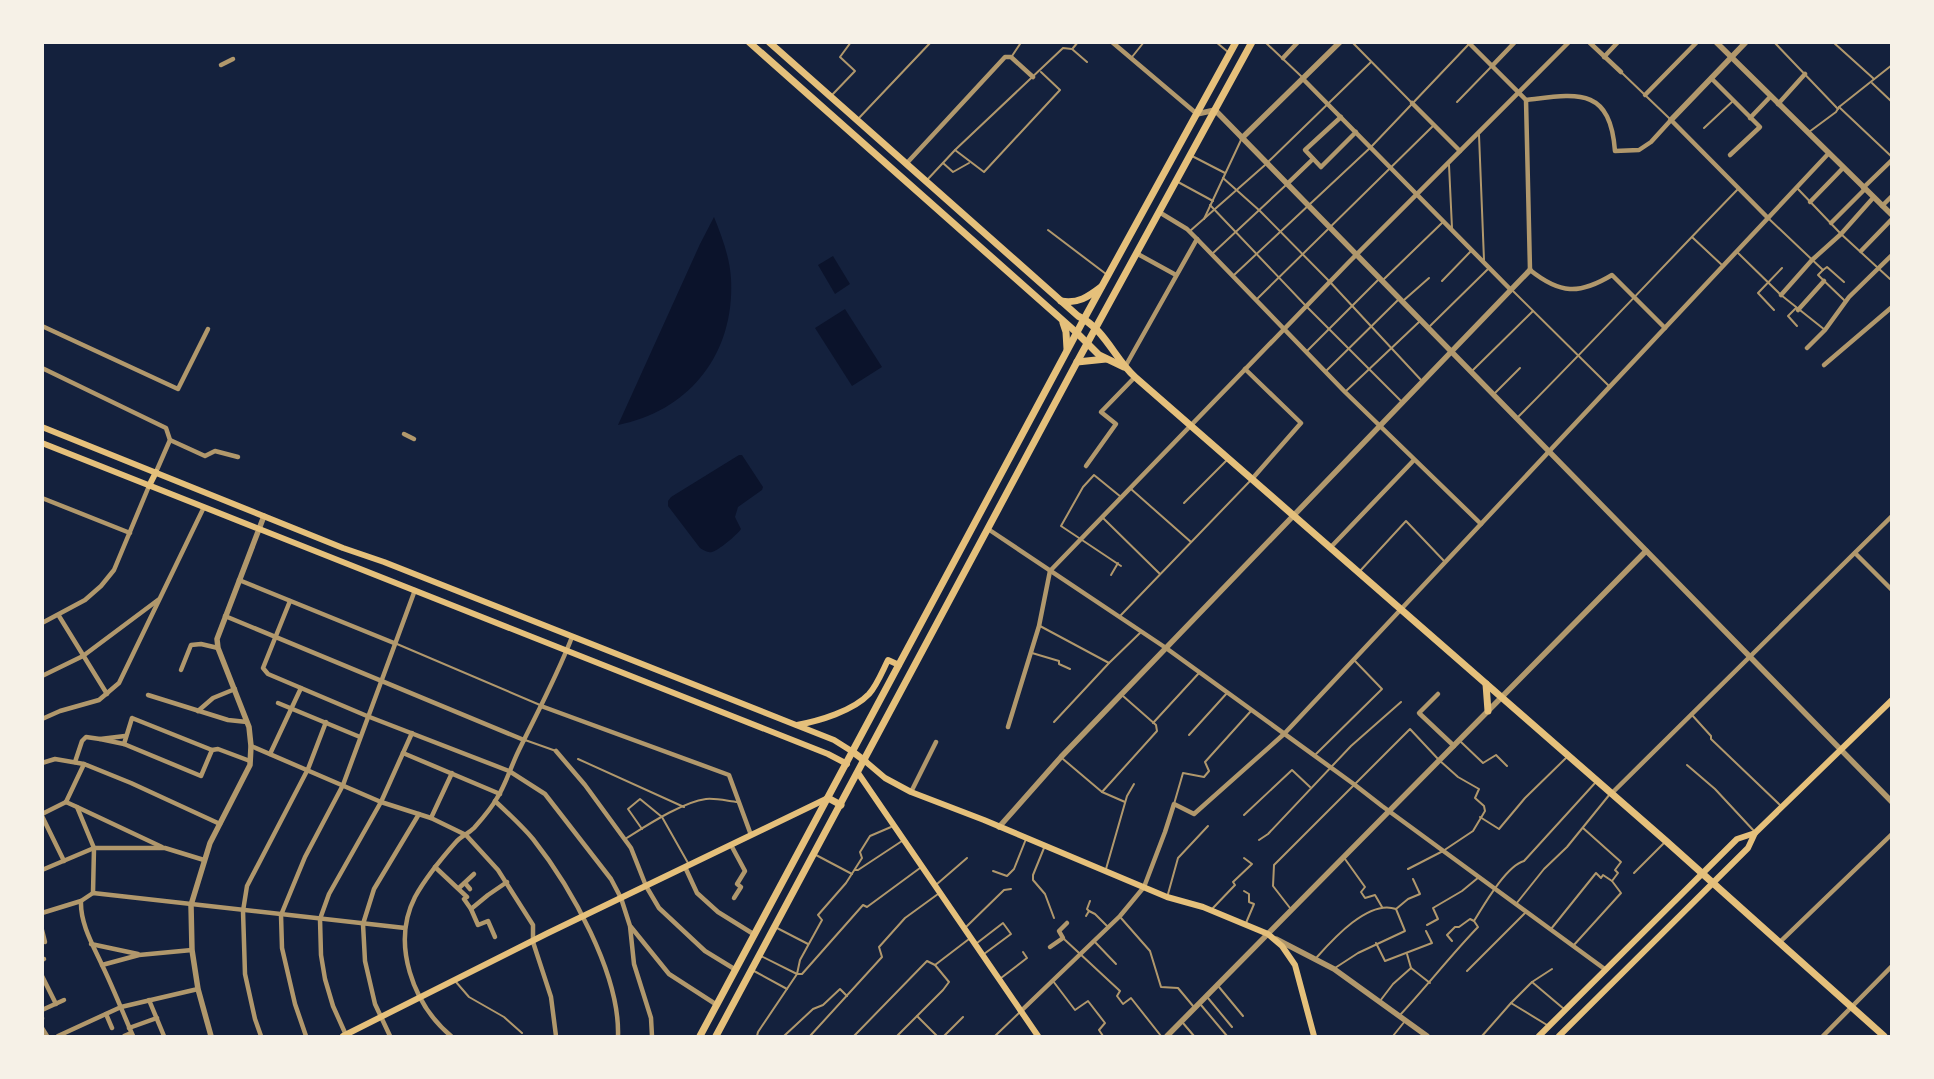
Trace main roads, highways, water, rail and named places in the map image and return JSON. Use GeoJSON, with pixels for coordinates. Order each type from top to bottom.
{"type":"FeatureCollection","features":[{"type":"Feature","properties":{"kind":"main road"},"geometry":{"type":"LineString","coordinates":[[749,42],[1077,333],[1099,355],[1125,368]]}},
{"type":"Feature","properties":{"kind":"main road"},"geometry":{"type":"LineString","coordinates":[[769,42],[1078,316],[1096,328],[1125,368],[1135,377],[1666,841],[1884,1036]]}},
{"type":"Feature","properties":{"kind":"main road"},"geometry":{"type":"LineString","coordinates":[[700,1036],[1067,351],[1236,42]]}},
{"type":"Feature","properties":{"kind":"main road"},"geometry":{"type":"LineString","coordinates":[[716,1036],[865,761],[1076,362],[1252,42]]}},
{"type":"Feature","properties":{"kind":"main road"},"geometry":{"type":"LineString","coordinates":[[1061,301],[1069,303],[1082,300],[1103,285]]}},
{"type":"Feature","properties":{"kind":"main road"},"geometry":{"type":"LineString","coordinates":[[1062,320],[1066,332],[1067,351]]}},
{"type":"Feature","properties":{"kind":"main road"},"geometry":{"type":"LineString","coordinates":[[1076,362],[1106,359]]}},
{"type":"Feature","properties":{"kind":"main road"},"geometry":{"type":"LineString","coordinates":[[42,427],[834,740],[895,784],[911,792],[1167,897],[1211,910],[1268,934],[1282,946],[1295,965],[1314,1036]]}},
{"type":"Feature","properties":{"kind":"main road"},"geometry":{"type":"LineString","coordinates":[[43,445],[828,754],[847,764],[858,773],[1038,1036]]}},
{"type":"Feature","properties":{"kind":"main road"},"geometry":{"type":"LineString","coordinates":[[149,486],[156,472]]}},
{"type":"Feature","properties":{"kind":"main road"},"geometry":{"type":"LineString","coordinates":[[796,725],[818,720],[855,705],[872,690],[888,660],[899,665]]}},
{"type":"Feature","properties":{"kind":"main road"},"geometry":{"type":"LineString","coordinates":[[1486,684],[1488,711]]}},
{"type":"Feature","properties":{"kind":"main road"},"geometry":{"type":"LineString","coordinates":[[1558,1036],[1748,848],[1755,833],[1892,700]]}},
{"type":"Feature","properties":{"kind":"main road"},"geometry":{"type":"LineString","coordinates":[[828,798],[841,805]]}},
{"type":"Feature","properties":{"kind":"main road"},"geometry":{"type":"LineString","coordinates":[[345,1036],[454,980],[828,798]]}},
{"type":"Feature","properties":{"kind":"main road"},"geometry":{"type":"LineString","coordinates":[[1539,1036],[1737,839],[1755,833]]}},
{"type":"Feature","properties":{"kind":"main road"},"geometry":{"type":"LineString","coordinates":[[1606,970],[1617,978]]}},
{"type":"Feature","properties":{"kind":"main road"},"geometry":{"type":"LineString","coordinates":[[1577,999],[1587,1008]]}},
{"type":"Feature","properties":{"kind":"water"},"geometry":{"type":"Polygon","coordinates":[[[714,217],[723,240],[731,279],[730,306],[725,331],[716,354],[703,374],[686,392],[667,407],[644,418],[618,425],[700,244],[714,217]]]}},
{"type":"Feature","properties":{"kind":"water"},"geometry":{"type":"Polygon","coordinates":[[[833,256],[850,284],[835,294],[818,265],[833,256]]]}},
{"type":"Feature","properties":{"kind":"water"},"geometry":{"type":"Polygon","coordinates":[[[845,309],[882,367],[852,386],[815,328],[845,309]]]}},
{"type":"Feature","properties":{"kind":"water"},"geometry":{"type":"Polygon","coordinates":[[[739,455],[742,455],[763,487],[762,490],[738,507],[735,517],[741,529],[739,532],[719,548],[712,552],[707,552],[700,548],[668,506],[668,501],[671,497],[739,455]]]}}]}
